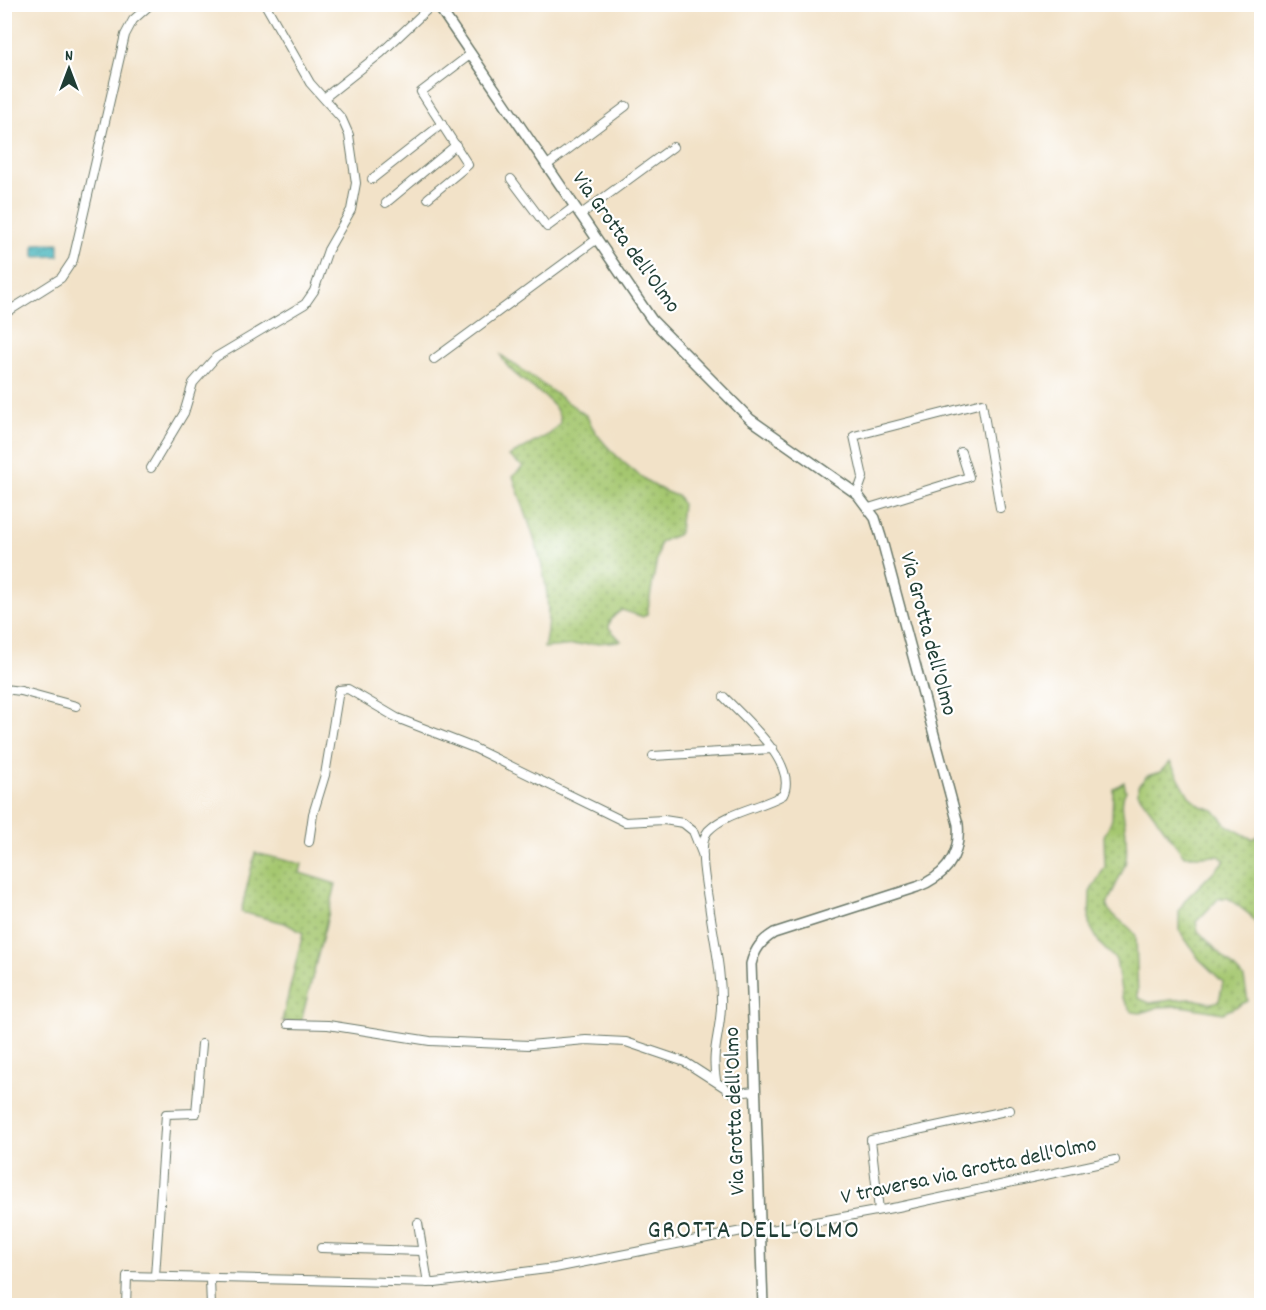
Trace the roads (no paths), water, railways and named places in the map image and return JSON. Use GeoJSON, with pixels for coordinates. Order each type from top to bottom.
{"type":"FeatureCollection","features":[{"type":"Feature","properties":{"kind":"street"},"geometry":{"type":"LineString","coordinates":[[4,314],[61,278],[73,260],[125,34],[133,20],[151,4]]}},
{"type":"Feature","properties":{"kind":"street"},"geometry":{"type":"LineString","coordinates":[[151,468],[184,413],[194,383],[216,357],[305,304],[314,291],[328,250],[351,210],[356,183],[349,135],[342,119],[293,55],[265,4]]}},
{"type":"Feature","properties":{"kind":"street"},"geometry":{"type":"LineString","coordinates":[[324,98],[381,53],[435,4]]}},
{"type":"Feature","properties":{"kind":"street","name":"Via Grotta dell'Olmo"},"geometry":{"type":"LineString","coordinates":[[435,4],[652,320],[750,419],[857,494],[869,508],[881,537],[958,824],[959,838],[950,864],[929,883],[774,933],[762,940],[751,964],[763,1305]]}},
{"type":"Feature","properties":{"kind":"street"},"geometry":{"type":"LineString","coordinates":[[428,198],[468,165],[421,92],[471,54]]}},
{"type":"Feature","properties":{"kind":"street"},"geometry":{"type":"LineString","coordinates":[[546,166],[626,106]]}},
{"type":"Feature","properties":{"kind":"street"},"geometry":{"type":"LineString","coordinates":[[372,180],[442,124]]}},
{"type":"Feature","properties":{"kind":"street"},"geometry":{"type":"LineString","coordinates":[[386,203],[456,146]]}},
{"type":"Feature","properties":{"kind":"street"},"geometry":{"type":"LineString","coordinates":[[511,179],[547,227],[577,211],[673,147]]}},
{"type":"Feature","properties":{"kind":"street"},"geometry":{"type":"LineString","coordinates":[[434,359],[597,239]]}},
{"type":"Feature","properties":{"kind":"street"},"geometry":{"type":"LineString","coordinates":[[857,494],[862,477],[854,436],[982,403],[1000,508]]}},
{"type":"Feature","properties":{"kind":"street"},"geometry":{"type":"LineString","coordinates":[[869,508],[969,477],[961,452]]}},
{"type":"Feature","properties":{"kind":"street"},"geometry":{"type":"LineString","coordinates":[[309,842],[313,813],[325,775],[339,690],[348,688],[397,718],[474,748],[625,822],[632,824],[664,820],[683,823],[693,831],[703,856]]}},
{"type":"Feature","properties":{"kind":"street"},"geometry":{"type":"LineString","coordinates":[[4,689],[21,691],[76,706]]}},
{"type":"Feature","properties":{"kind":"street"},"geometry":{"type":"LineString","coordinates":[[703,856],[707,832],[719,823],[783,795],[785,786],[783,772],[773,749],[724,697]]}},
{"type":"Feature","properties":{"kind":"street"},"geometry":{"type":"LineString","coordinates":[[653,756],[773,749]]}},
{"type":"Feature","properties":{"kind":"street","name":"Via Grotta dell'Olmo"},"geometry":{"type":"LineString","coordinates":[[703,856],[720,972],[721,1009],[714,1041],[713,1063],[716,1080]]}},
{"type":"Feature","properties":{"kind":"street","name":"Via Grotta dell'Olmo"},"geometry":{"type":"LineString","coordinates":[[288,1024],[328,1025],[430,1041],[529,1045],[586,1040],[626,1042],[685,1062],[716,1080]]}},
{"type":"Feature","properties":{"kind":"street"},"geometry":{"type":"LineString","coordinates":[[155,1276],[166,1114],[196,1113],[202,1044]]}},
{"type":"Feature","properties":{"kind":"street"},"geometry":{"type":"LineString","coordinates":[[716,1080],[734,1093],[756,1091]]}},
{"type":"Feature","properties":{"kind":"street"},"geometry":{"type":"LineString","coordinates":[[879,1210],[872,1140],[1010,1110]]}},
{"type":"Feature","properties":{"kind":"street","name":"V traversa via Grotta dell'Olmo"},"geometry":{"type":"LineString","coordinates":[[126,1305],[127,1276],[210,1280],[428,1283],[555,1268],[742,1231],[760,1232],[879,1210],[1115,1160]]}},
{"type":"Feature","properties":{"kind":"street"},"geometry":{"type":"LineString","coordinates":[[418,1223],[428,1283]]}},
{"type":"Feature","properties":{"kind":"street"},"geometry":{"type":"LineString","coordinates":[[321,1248],[422,1251]]}},
{"type":"Feature","properties":{"kind":"street"},"geometry":{"type":"LineString","coordinates":[[210,1280],[211,1305]]}},
{"type":"Feature","properties":{"kind":"water"},"geometry":{"type":"Polygon","coordinates":[[[59,243],[59,256],[34,257],[34,244],[59,243]]]}},
{"type":"Feature","properties":{"kind":"district","name":"GROTTA DELL'OLMO"},"geometry":{"type":"Point","coordinates":[754,1231]}}]}
